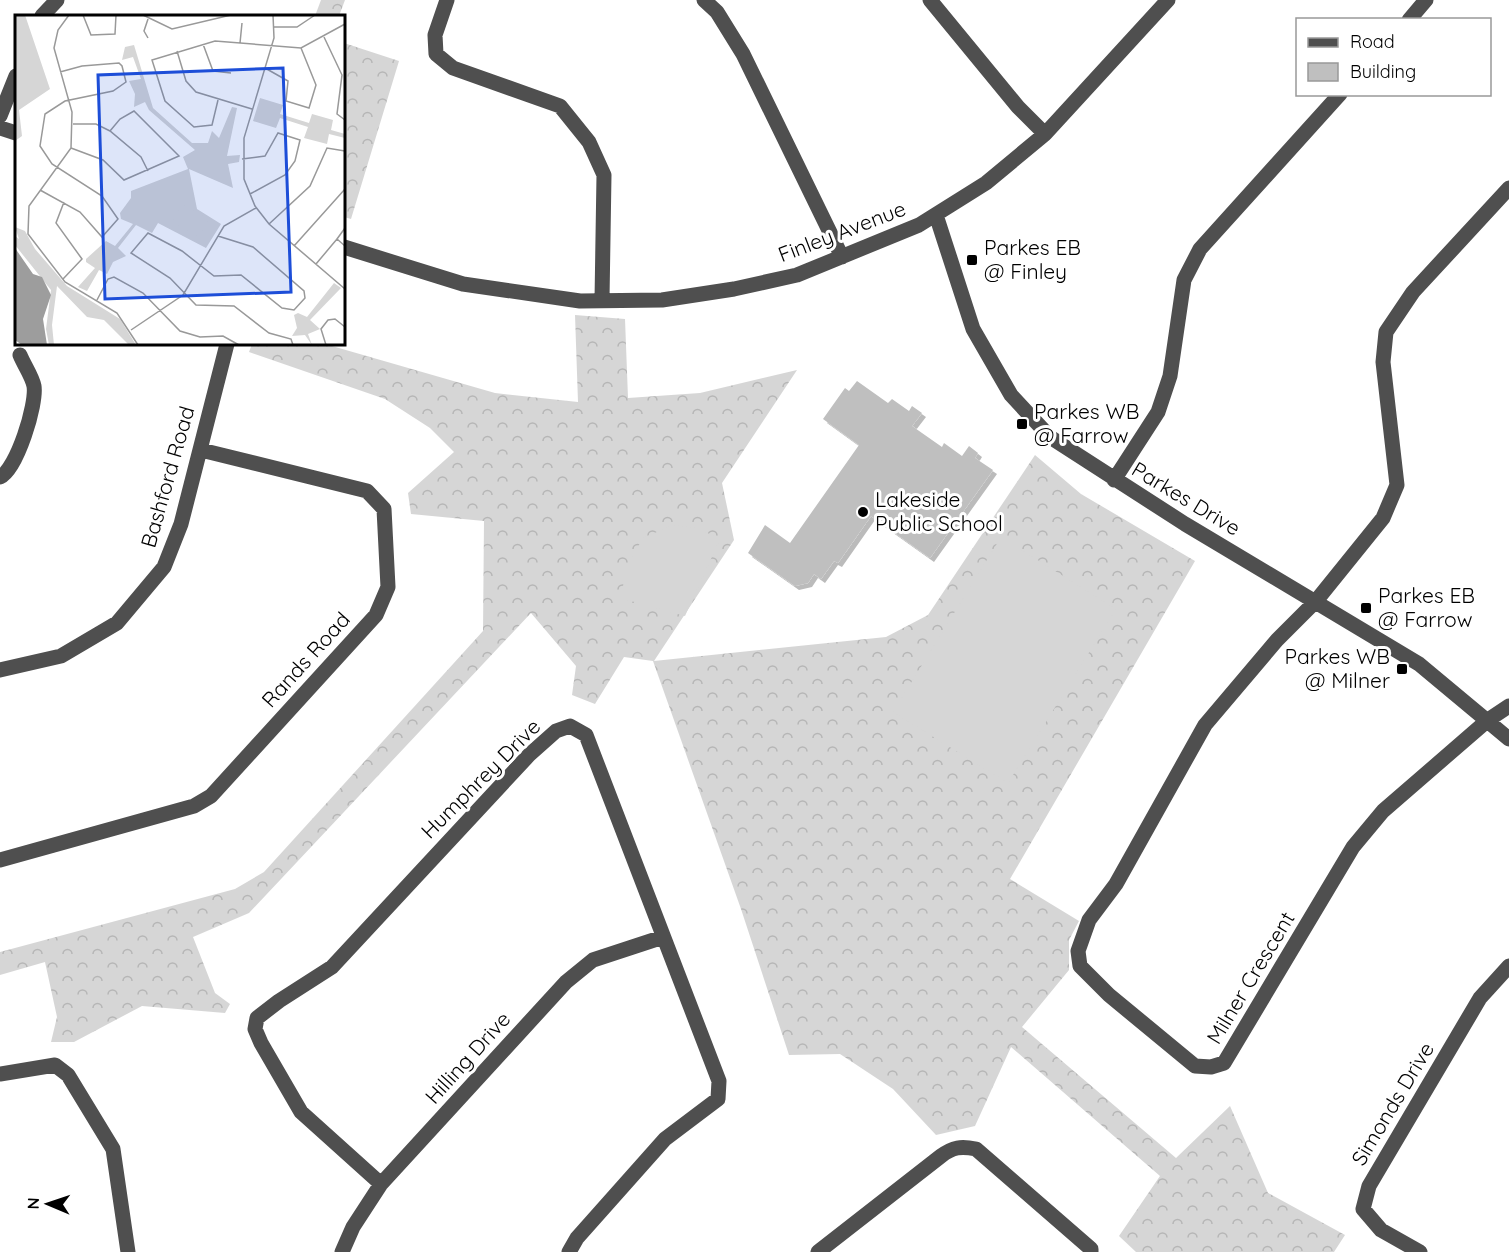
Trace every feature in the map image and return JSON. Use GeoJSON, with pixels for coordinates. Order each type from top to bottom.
{"type":"FeatureCollection","features":[{"type":"Feature","properties":{"kind":"street"},"geometry":{"type":"LineString","coordinates":[[43,15],[57,0]]}},
{"type":"Feature","properties":{"kind":"street"},"geometry":{"type":"LineString","coordinates":[[447,0],[435,35],[436,54],[453,68],[560,106],[589,142],[604,175],[602,300]]}},
{"type":"Feature","properties":{"kind":"street"},"geometry":{"type":"LineString","coordinates":[[704,0],[717,12],[743,54],[842,257]]}},
{"type":"Feature","properties":{"kind":"street"},"geometry":{"type":"LineString","coordinates":[[930,0],[1018,106],[1045,134]]}},
{"type":"Feature","properties":{"kind":"street","name":"Finley Avenue"},"geometry":{"type":"LineString","coordinates":[[345,247],[463,284],[580,301],[662,300],[734,289],[797,275],[936,215],[986,183],[1045,134],[1168,0]]}},
{"type":"Feature","properties":{"kind":"street"},"geometry":{"type":"LineString","coordinates":[[1411,18],[1426,0]]}},
{"type":"Feature","properties":{"kind":"street"},"geometry":{"type":"LineString","coordinates":[[0,116],[15,78]]}},
{"type":"Feature","properties":{"kind":"street"},"geometry":{"type":"LineString","coordinates":[[1114,480],[1158,412],[1170,376],[1185,280],[1200,249],[1338,96]]}},
{"type":"Feature","properties":{"kind":"street"},"geometry":{"type":"LineString","coordinates":[[0,128],[15,133]]}},
{"type":"Feature","properties":{"kind":"street"},"geometry":{"type":"LineString","coordinates":[[1316,601],[1383,519],[1397,485],[1383,362],[1386,332],[1413,292],[1509,188]]}},
{"type":"Feature","properties":{"kind":"street","name":"Parkes Drive"},"geometry":{"type":"LineString","coordinates":[[936,215],[973,329],[1011,395],[1050,436],[1114,480],[1419,664],[1509,739]]}},
{"type":"Feature","properties":{"kind":"street","name":"Bashford Road"},"geometry":{"type":"LineString","coordinates":[[0,670],[61,656],[117,622],[142,596],[164,567],[181,524],[226,345]]}},
{"type":"Feature","properties":{"kind":"street"},"geometry":{"type":"LineString","coordinates":[[0,477],[6,474],[23,444],[34,387],[20,355]]}},
{"type":"Feature","properties":{"kind":"street","name":"Rands Road"},"geometry":{"type":"LineString","coordinates":[[0,860],[194,806],[211,796],[376,615],[388,586],[384,509],[367,491],[201,450]]}},
{"type":"Feature","properties":{"kind":"street","name":"Milner Crescent"},"geometry":{"type":"LineString","coordinates":[[1316,601],[1277,640],[1205,725],[1116,884],[1089,920],[1078,951],[1080,966],[1109,995],[1195,1066],[1211,1067],[1224,1063],[1353,847],[1383,811],[1488,720]]}},
{"type":"Feature","properties":{"kind":"street"},"geometry":{"type":"LineString","coordinates":[[1488,720],[1509,706]]}},
{"type":"Feature","properties":{"kind":"street","name":"Humphrey Drive"},"geometry":{"type":"LineString","coordinates":[[381,1184],[301,1112],[261,1043],[255,1029],[257,1018],[332,967],[489,797],[556,731],[570,726],[586,735],[719,1080],[718,1099],[665,1139],[577,1238],[570,1252]]}},
{"type":"Feature","properties":{"kind":"street","name":"Hilling Drive"},"geometry":{"type":"LineString","coordinates":[[342,1252],[353,1227],[381,1184],[566,982],[593,960],[663,937]]}},
{"type":"Feature","properties":{"kind":"street","name":"Simonds Drive"},"geometry":{"type":"LineString","coordinates":[[1419,1252],[1381,1230],[1363,1209],[1369,1186],[1480,998],[1509,966]]}},
{"type":"Feature","properties":{"kind":"street"},"geometry":{"type":"LineString","coordinates":[[0,1074],[55,1065],[69,1075],[113,1149],[128,1252]]}},
{"type":"Feature","properties":{"kind":"street"},"geometry":{"type":"LineString","coordinates":[[818,1252],[951,1148],[964,1147],[976,1149],[1091,1249],[1091,1252]]}},
{"type":"Feature","properties":{"kind":"green space"},"geometry":{"type":"Polygon","coordinates":[[[321,0],[345,0],[339,15],[315,15],[321,0]]]}},
{"type":"Feature","properties":{"kind":"green space"},"geometry":{"type":"Polygon","coordinates":[[[345,43],[399,61],[351,219],[345,217],[345,43]]]}},
{"type":"Feature","properties":{"kind":"green space"},"geometry":{"type":"Polygon","coordinates":[[[575,315],[625,319],[628,398],[700,393],[797,370],[722,483],[734,540],[654,661],[886,637],[928,615],[1035,455],[1081,494],[1195,561],[1010,879],[1079,921],[1069,940],[1069,970],[1022,1027],[1176,1158],[1230,1106],[1268,1193],[1345,1235],[1334,1252],[1136,1252],[1119,1236],[1160,1176],[1011,1047],[975,1126],[936,1135],[893,1089],[840,1054],[789,1055],[741,909],[653,661],[624,657],[595,704],[572,695],[576,666],[531,613],[249,913],[193,937],[215,993],[230,1004],[225,1013],[142,1006],[74,1042],[51,1042],[57,1017],[45,962],[0,975],[0,952],[235,889],[264,872],[483,631],[484,521],[411,514],[408,493],[454,452],[430,428],[385,399],[249,352],[252,345],[328,345],[495,393],[578,402],[575,315]]]}},
{"type":"Feature","properties":{"kind":"green space"},"geometry":{"type":"Polygon","coordinates":[[[673,525],[697,528],[720,539],[685,616],[620,598],[629,562],[643,538],[673,525]]]}},
{"type":"Feature","properties":{"kind":"green space"},"geometry":{"type":"Polygon","coordinates":[[[1001,537],[1116,609],[1008,783],[893,712],[1001,537]]]}},
{"type":"Feature","properties":{"kind":"building"},"geometry":{"type":"Polygon","coordinates":[[[857,381],[888,403],[892,399],[909,411],[912,406],[922,413],[912,426],[942,447],[944,443],[962,456],[969,446],[978,453],[975,458],[993,470],[930,558],[871,516],[838,563],[834,561],[821,579],[814,574],[808,583],[795,586],[748,553],[765,525],[790,543],[859,445],[823,419],[845,388],[849,391],[857,381]]]}},
{"type":"Feature","properties":{"kind":"place","name":"Parkes EB @ Finley"},"geometry":{"type":"Point","coordinates":[972,260]}},
{"type":"Feature","properties":{"kind":"place","name":"Parkes WB @ Farrow"},"geometry":{"type":"Point","coordinates":[1022,424]}},
{"type":"Feature","properties":{"kind":"place","name":"Lakeside Public School"},"geometry":{"type":"Point","coordinates":[863,512]}},
{"type":"Feature","properties":{"kind":"place","name":"Parkes EB @ Farrow"},"geometry":{"type":"Point","coordinates":[1366,608]}},
{"type":"Feature","properties":{"kind":"place","name":"Parkes WB @ Milner"},"geometry":{"type":"Point","coordinates":[1402,669]}}]}
